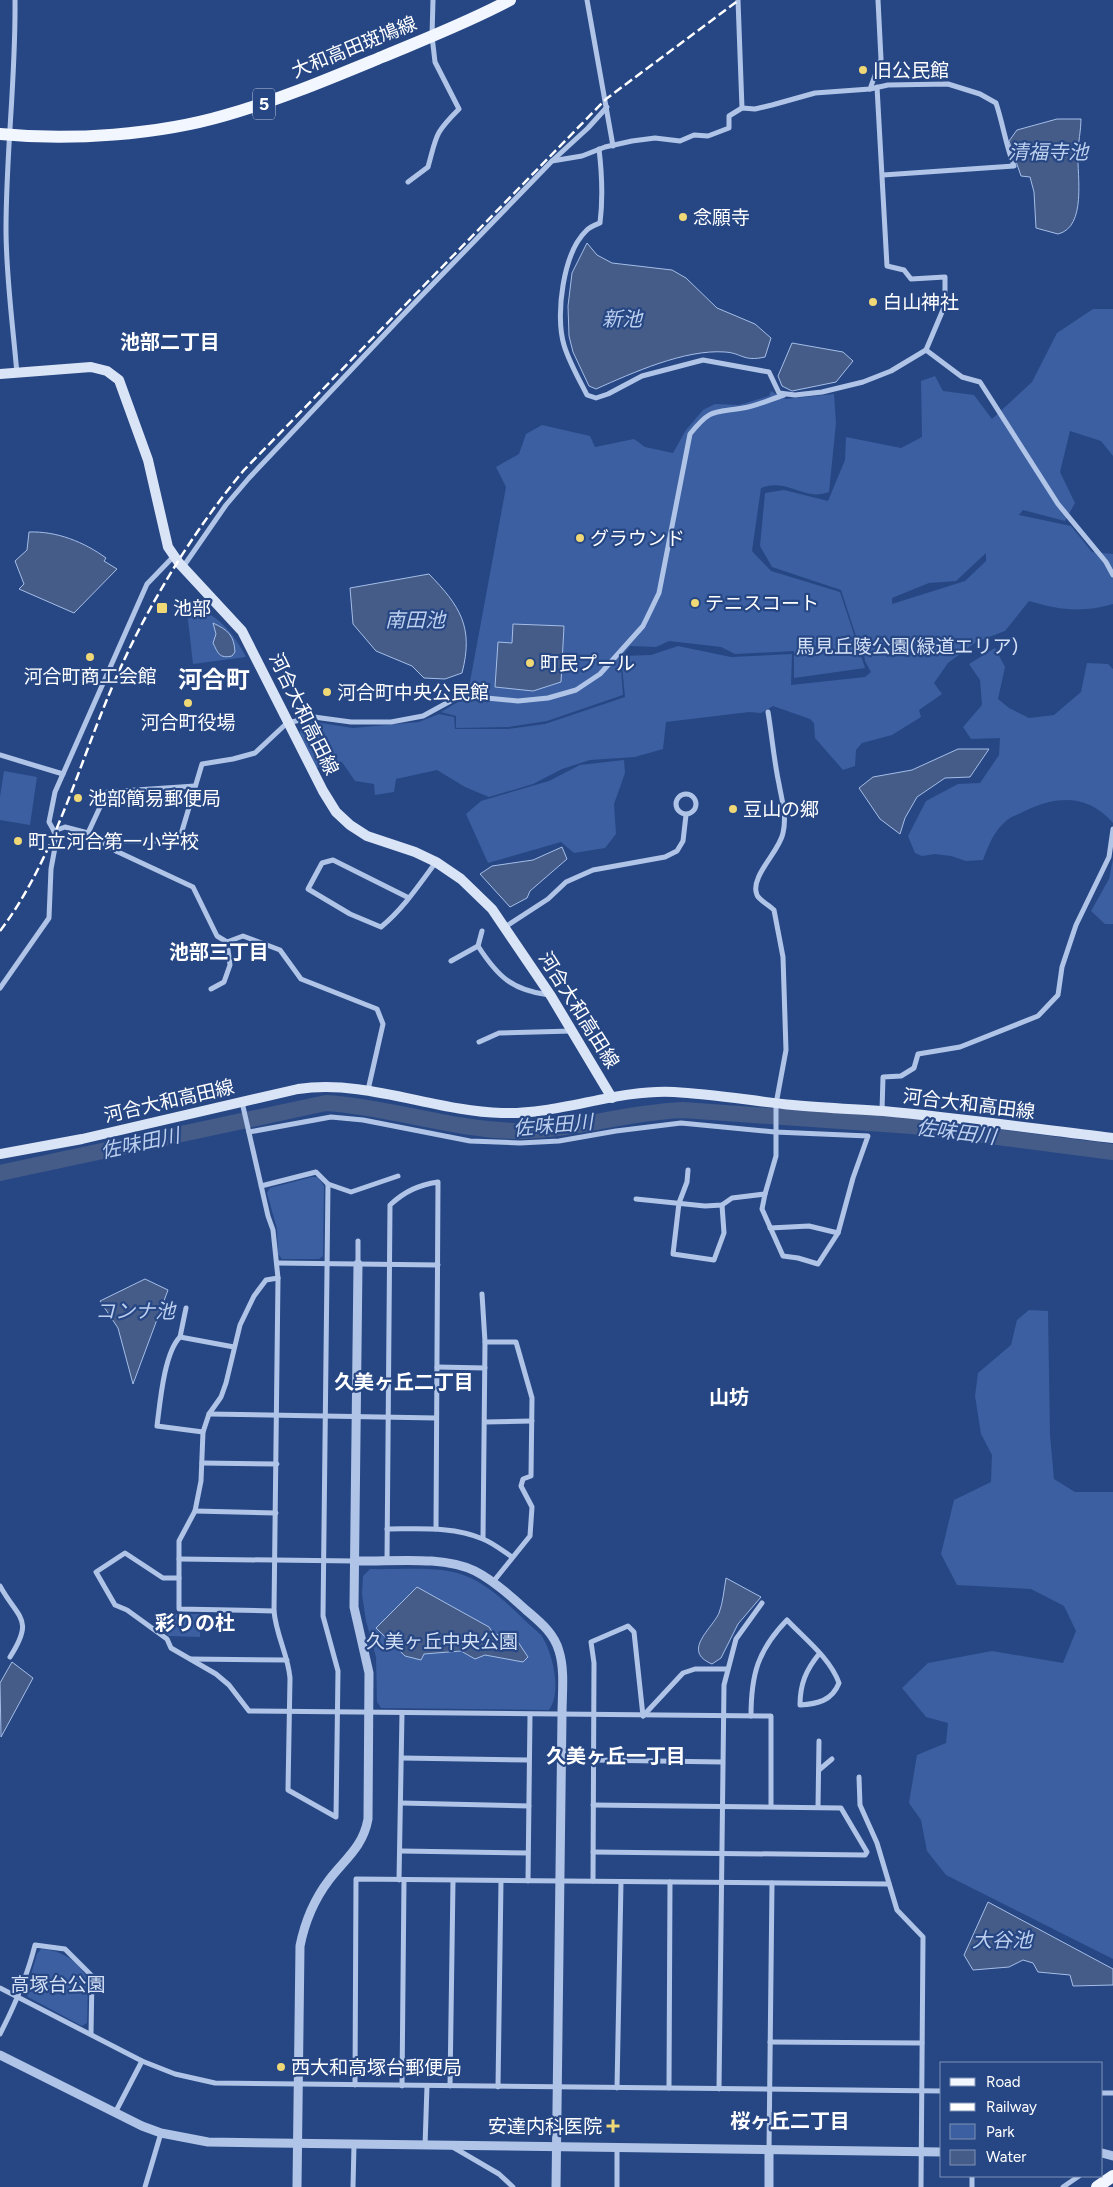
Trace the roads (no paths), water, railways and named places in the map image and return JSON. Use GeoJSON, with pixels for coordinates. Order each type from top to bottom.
{"type":"FeatureCollection","features":[{"type":"Feature","properties":{"kind":"main road","name":"大和高田斑鳩線"},"geometry":{"type":"LineString","coordinates":[[5,135],[94,136],[184,125],[224,116],[278,99],[432,36],[510,0]]}},
{"type":"Feature","properties":{"kind":"main road","name":"河合大和高田線"},"geometry":{"type":"LineString","coordinates":[[0,374],[91,367],[107,371],[119,380],[148,460],[165,538],[174,556],[242,631],[287,722],[336,812],[367,836],[415,852],[436,862],[478,895],[505,927],[552,996],[574,1030],[612,1098]]}},
{"type":"Feature","properties":{"kind":"main road","name":"河合大和高田線"},"geometry":{"type":"LineString","coordinates":[[0,1154],[82,1139],[298,1089],[320,1086],[368,1091],[476,1111],[502,1113],[535,1113],[612,1098],[673,1092],[776,1104],[882,1111],[1113,1138]]}},
{"type":"Feature","properties":{"kind":"main road"},"geometry":{"type":"LineString","coordinates":[[1097,2187],[1113,2176]]}},
{"type":"Feature","properties":{"kind":"street"},"geometry":{"type":"LineString","coordinates":[[15,0],[16,50],[5,135],[6,230],[17,374]]}},
{"type":"Feature","properties":{"kind":"street"},"geometry":{"type":"LineString","coordinates":[[408,182],[428,167],[435,137],[440,128],[459,109],[435,62],[432,36],[433,0]]}},
{"type":"Feature","properties":{"kind":"street"},"geometry":{"type":"LineString","coordinates":[[588,0],[613,146]]}},
{"type":"Feature","properties":{"kind":"street"},"geometry":{"type":"LineString","coordinates":[[738,0],[742,108]]}},
{"type":"Feature","properties":{"kind":"street"},"geometry":{"type":"LineString","coordinates":[[870,89],[881,59],[878,0]]}},
{"type":"Feature","properties":{"kind":"street"},"geometry":{"type":"LineString","coordinates":[[552,161],[582,156],[632,141],[655,138],[680,140],[694,135],[708,136],[729,128],[730,116],[742,108],[755,109],[815,93],[870,89],[888,85],[948,84],[980,94],[996,103],[1005,134],[1006,147],[1014,166],[883,175]]}},
{"type":"Feature","properties":{"kind":"street"},"geometry":{"type":"LineString","coordinates":[[599,150],[602,172],[600,223],[587,230],[580,240],[563,279],[560,327],[564,347],[587,395],[596,398],[608,394],[642,376],[703,360],[769,372],[779,393],[822,392],[863,382],[891,370],[926,350],[945,305],[945,278],[911,279],[904,270],[888,268],[877,87]]}},
{"type":"Feature","properties":{"kind":"street"},"geometry":{"type":"LineString","coordinates":[[183,567],[226,505],[249,478],[401,316],[607,107]]}},
{"type":"Feature","properties":{"kind":"street"},"geometry":{"type":"LineString","coordinates":[[926,350],[962,377],[980,382],[1058,504],[1106,562],[1113,575]]}},
{"type":"Feature","properties":{"kind":"street"},"geometry":{"type":"LineString","coordinates":[[116,851],[120,841],[179,841],[202,764],[233,760],[254,753],[287,722],[314,717],[351,722],[391,722],[423,716],[456,698],[466,696],[518,701],[548,698],[576,690],[600,674],[642,626],[659,593],[690,434],[704,417],[718,410],[744,408],[787,394]]}},
{"type":"Feature","properties":{"kind":"street"},"geometry":{"type":"LineString","coordinates":[[0,988],[49,918],[51,869],[56,842],[54,831],[49,822],[55,792],[100,694],[147,584],[174,556]]}},
{"type":"Feature","properties":{"kind":"street"},"geometry":{"type":"LineString","coordinates":[[248,1132],[331,1117],[363,1120],[470,1140],[520,1143],[559,1141],[616,1131],[681,1123],[775,1132],[868,1136],[853,1178],[838,1233],[818,1264],[783,1256],[762,1209],[776,1156],[775,1132],[776,1104],[786,1050],[783,957],[774,910],[758,897],[755,888],[758,876],[781,844],[784,831],[784,804],[779,786],[768,712]]}},
{"type":"Feature","properties":{"kind":"street"},"geometry":{"type":"LineString","coordinates":[[0,755],[63,774]]}},
{"type":"Feature","properties":{"kind":"street"},"geometry":{"type":"LineString","coordinates":[[88,833],[107,792],[195,786]]}},
{"type":"Feature","properties":{"kind":"street"},"geometry":{"type":"LineString","coordinates":[[686,794],[693,797],[696,804],[693,812],[686,815],[678,812],[676,804],[679,797],[686,794]]}},
{"type":"Feature","properties":{"kind":"street"},"geometry":{"type":"LineString","coordinates":[[505,927],[548,899],[566,882],[593,870],[665,857],[677,851],[683,841],[686,815]]}},
{"type":"Feature","properties":{"kind":"street"},"geometry":{"type":"LineString","coordinates":[[54,831],[65,827],[88,833],[116,851],[193,887],[217,936],[227,942]]}},
{"type":"Feature","properties":{"kind":"street"},"geometry":{"type":"LineString","coordinates":[[882,1111],[883,1077],[901,1076],[914,1068],[918,1054],[960,1047],[1038,1016],[1058,995],[1062,967],[1076,925],[1109,857],[1113,829]]}},
{"type":"Feature","properties":{"kind":"street"},"geometry":{"type":"LineString","coordinates":[[409,898],[333,860],[322,863],[308,889],[350,914],[381,927],[394,916],[409,898],[436,862]]}},
{"type":"Feature","properties":{"kind":"street"},"geometry":{"type":"LineString","coordinates":[[451,961],[478,946],[482,931]]}},
{"type":"Feature","properties":{"kind":"street"},"geometry":{"type":"LineString","coordinates":[[227,942],[243,936],[280,950],[301,979],[377,1009],[383,1024],[368,1091]]}},
{"type":"Feature","properties":{"kind":"street"},"geometry":{"type":"LineString","coordinates":[[211,989],[224,982],[230,965],[227,942]]}},
{"type":"Feature","properties":{"kind":"street"},"geometry":{"type":"LineString","coordinates":[[478,946],[492,968],[510,984],[533,993],[552,996]]}},
{"type":"Feature","properties":{"kind":"street"},"geometry":{"type":"LineString","coordinates":[[479,1042],[499,1033],[574,1030]]}},
{"type":"Feature","properties":{"kind":"street"},"geometry":{"type":"LineString","coordinates":[[242,1102],[273,1230],[278,1278],[274,1612],[290,1678],[288,1790],[336,1817],[338,1671],[323,1616],[328,1184]]}},
{"type":"Feature","properties":{"kind":"street"},"geometry":{"type":"LineString","coordinates":[[688,1170],[687,1182],[679,1203],[673,1254],[714,1260],[724,1233],[722,1205]]}},
{"type":"Feature","properties":{"kind":"street"},"geometry":{"type":"LineString","coordinates":[[261,1186],[316,1172],[328,1184],[351,1192],[398,1176]]}},
{"type":"Feature","properties":{"kind":"street"},"geometry":{"type":"LineString","coordinates":[[387,1561],[390,1205],[400,1195],[420,1185],[438,1182],[436,1529]]}},
{"type":"Feature","properties":{"kind":"street"},"geometry":{"type":"LineString","coordinates":[[636,1199],[705,1206],[722,1205],[732,1198],[765,1194]]}},
{"type":"Feature","properties":{"kind":"street"},"geometry":{"type":"LineString","coordinates":[[770,1228],[809,1226],[838,1233]]}},
{"type":"Feature","properties":{"kind":"street"},"geometry":{"type":"LineString","coordinates":[[297,2187],[300,1946],[306,1920],[313,1904],[330,1878],[357,1848],[366,1827],[369,1673],[354,1607],[358,1242]]}},
{"type":"Feature","properties":{"kind":"street"},"geometry":{"type":"LineString","coordinates":[[276,1263],[438,1265]]}},
{"type":"Feature","properties":{"kind":"street"},"geometry":{"type":"LineString","coordinates":[[274,1612],[179,1609],[179,1541],[195,1511],[202,1463],[203,1432],[209,1414],[220,1397],[240,1326],[254,1296],[266,1280],[278,1278]]}},
{"type":"Feature","properties":{"kind":"street"},"geometry":{"type":"LineString","coordinates":[[482,1294],[485,1342],[483,1539]]}},
{"type":"Feature","properties":{"kind":"street"},"geometry":{"type":"LineString","coordinates":[[186,1308],[180,1336],[173,1344],[160,1400],[157,1426],[203,1432]]}},
{"type":"Feature","properties":{"kind":"street"},"geometry":{"type":"LineString","coordinates":[[180,1336],[234,1348]]}},
{"type":"Feature","properties":{"kind":"street"},"geometry":{"type":"LineString","coordinates":[[485,1342],[516,1342],[532,1398],[531,1476],[523,1479],[521,1486],[532,1506],[530,1536],[493,1583]]}},
{"type":"Feature","properties":{"kind":"street"},"geometry":{"type":"LineString","coordinates":[[437,1367],[485,1368]]}},
{"type":"Feature","properties":{"kind":"street"},"geometry":{"type":"LineString","coordinates":[[209,1414],[436,1418]]}},
{"type":"Feature","properties":{"kind":"street"},"geometry":{"type":"LineString","coordinates":[[485,1422],[532,1421]]}},
{"type":"Feature","properties":{"kind":"street"},"geometry":{"type":"LineString","coordinates":[[202,1463],[277,1464]]}},
{"type":"Feature","properties":{"kind":"street"},"geometry":{"type":"LineString","coordinates":[[195,1511],[276,1513]]}},
{"type":"Feature","properties":{"kind":"street"},"geometry":{"type":"LineString","coordinates":[[387,1529],[436,1529],[459,1532],[483,1539],[512,1557]]}},
{"type":"Feature","properties":{"kind":"street"},"geometry":{"type":"LineString","coordinates":[[179,1578],[162,1578],[125,1553],[96,1572],[115,1605],[167,1639],[171,1648],[216,1674],[229,1685],[249,1711],[771,1716],[771,1806]]}},
{"type":"Feature","properties":{"kind":"street"},"geometry":{"type":"LineString","coordinates":[[179,1559],[354,1560],[442,1562],[458,1565],[475,1571],[493,1583],[543,1625],[556,1642],[562,1664],[556,2187]]}},
{"type":"Feature","properties":{"kind":"street"},"geometry":{"type":"LineString","coordinates":[[0,1586],[22,1618],[24,1628],[20,1641],[10,1657]]}},
{"type":"Feature","properties":{"kind":"street"},"geometry":{"type":"LineString","coordinates":[[719,2089],[722,1762],[726,1669],[736,1640],[762,1603]]}},
{"type":"Feature","properties":{"kind":"street"},"geometry":{"type":"LineString","coordinates":[[751,1716],[751,1690],[759,1656],[771,1637],[787,1620],[819,1654],[835,1672],[839,1683],[835,1694],[817,1704],[800,1705],[800,1690],[807,1669],[819,1654]]}},
{"type":"Feature","properties":{"kind":"street"},"geometry":{"type":"LineString","coordinates":[[593,1881],[594,1663],[591,1642],[628,1626],[634,1632],[643,1716]]}},
{"type":"Feature","properties":{"kind":"street"},"geometry":{"type":"LineString","coordinates":[[190,1659],[287,1660]]}},
{"type":"Feature","properties":{"kind":"street"},"geometry":{"type":"LineString","coordinates":[[643,1716],[683,1674],[696,1668],[726,1669]]}},
{"type":"Feature","properties":{"kind":"street"},"geometry":{"type":"LineString","coordinates":[[402,1712],[402,2086]]}},
{"type":"Feature","properties":{"kind":"street"},"geometry":{"type":"LineString","coordinates":[[528,1881],[530,1714]]}},
{"type":"Feature","properties":{"kind":"street"},"geometry":{"type":"LineString","coordinates":[[818,1807],[819,1741]]}},
{"type":"Feature","properties":{"kind":"street"},"geometry":{"type":"LineString","coordinates":[[402,1758],[529,1760]]}},
{"type":"Feature","properties":{"kind":"street"},"geometry":{"type":"LineString","coordinates":[[818,1770],[832,1759]]}},
{"type":"Feature","properties":{"kind":"street"},"geometry":{"type":"LineString","coordinates":[[594,1760],[722,1762]]}},
{"type":"Feature","properties":{"kind":"street"},"geometry":{"type":"LineString","coordinates":[[859,1777],[860,1805],[876,1843],[897,1910],[923,1937],[921,2187]]}},
{"type":"Feature","properties":{"kind":"street"},"geometry":{"type":"LineString","coordinates":[[401,1803],[529,1806]]}},
{"type":"Feature","properties":{"kind":"street"},"geometry":{"type":"LineString","coordinates":[[593,1805],[841,1808],[867,1852],[865,1856],[593,1852]]}},
{"type":"Feature","properties":{"kind":"street"},"geometry":{"type":"LineString","coordinates":[[401,1851],[528,1853]]}},
{"type":"Feature","properties":{"kind":"street"},"geometry":{"type":"LineString","coordinates":[[354,2086],[356,1879],[889,1884]]}},
{"type":"Feature","properties":{"kind":"street"},"geometry":{"type":"LineString","coordinates":[[450,2086],[453,1881]]}},
{"type":"Feature","properties":{"kind":"street"},"geometry":{"type":"LineString","coordinates":[[498,2086],[501,1881]]}},
{"type":"Feature","properties":{"kind":"street"},"geometry":{"type":"LineString","coordinates":[[617,2088],[620,1882]]}},
{"type":"Feature","properties":{"kind":"street"},"geometry":{"type":"LineString","coordinates":[[669,2088],[670,1882]]}},
{"type":"Feature","properties":{"kind":"street"},"geometry":{"type":"LineString","coordinates":[[769,2187],[772,1883]]}},
{"type":"Feature","properties":{"kind":"street"},"geometry":{"type":"LineString","coordinates":[[0,2034],[19,1997],[28,1974],[35,1945],[54,1945],[65,1949],[92,1976],[91,2034]]}},
{"type":"Feature","properties":{"kind":"street"},"geometry":{"type":"LineString","coordinates":[[0,1988],[142,2062],[175,2074],[215,2083],[940,2091]]}},
{"type":"Feature","properties":{"kind":"street"},"geometry":{"type":"LineString","coordinates":[[770,2042],[922,2043]]}},
{"type":"Feature","properties":{"kind":"street"},"geometry":{"type":"LineString","coordinates":[[0,2055],[114,2114],[161,2133],[208,2142],[940,2152]]}},
{"type":"Feature","properties":{"kind":"street"},"geometry":{"type":"LineString","coordinates":[[114,2114],[142,2062]]}},
{"type":"Feature","properties":{"kind":"street"},"geometry":{"type":"LineString","coordinates":[[425,2146],[427,2086]]}},
{"type":"Feature","properties":{"kind":"street"},"geometry":{"type":"LineString","coordinates":[[145,2187],[161,2133]]}},
{"type":"Feature","properties":{"kind":"street"},"geometry":{"type":"LineString","coordinates":[[353,2187],[354,2145]]}},
{"type":"Feature","properties":{"kind":"street"},"geometry":{"type":"LineString","coordinates":[[451,2146],[499,2174],[513,2187]]}},
{"type":"Feature","properties":{"kind":"street"},"geometry":{"type":"LineString","coordinates":[[617,2148],[617,2187]]}},
{"type":"Feature","properties":{"kind":"street"},"geometry":{"type":"LineString","coordinates":[[1063,2187],[1078,2177]]}},
{"type":"Feature","properties":{"kind":"water","name":"清福寺池"},"geometry":{"type":"Polygon","coordinates":[[[1057,119],[1081,119],[1078,150],[1079,187],[1077,211],[1073,222],[1067,229],[1058,234],[1036,228],[1034,192],[1030,177],[1021,176],[1009,141],[1017,130],[1057,119]]]}},
{"type":"Feature","properties":{"kind":"water","name":"新池"},"geometry":{"type":"Polygon","coordinates":[[[587,243],[597,255],[612,263],[672,270],[686,278],[717,308],[755,324],[771,338],[765,357],[747,358],[725,352],[693,354],[659,363],[596,389],[589,386],[573,352],[569,336],[568,306],[572,273],[587,243]]]}},
{"type":"Feature","properties":{"kind":"water"},"geometry":{"type":"Polygon","coordinates":[[[792,343],[843,352],[853,361],[836,382],[792,391],[782,386],[778,376],[792,343]]]}},
{"type":"Feature","properties":{"kind":"water"},"geometry":{"type":"Polygon","coordinates":[[[29,532],[50,533],[79,542],[106,558],[104,561],[117,569],[74,613],[19,589],[24,584],[15,561],[27,550],[29,532]]]}},
{"type":"Feature","properties":{"kind":"water","name":"南田池"},"geometry":{"type":"Polygon","coordinates":[[[429,574],[449,596],[462,618],[465,630],[466,643],[462,673],[445,679],[424,678],[412,666],[376,651],[353,624],[350,588],[429,574]]]}},
{"type":"Feature","properties":{"kind":"water"},"geometry":{"type":"Polygon","coordinates":[[[213,623],[223,628],[232,637],[235,652],[232,656],[224,657],[216,650],[213,643],[216,634],[213,623]]]}},
{"type":"Feature","properties":{"kind":"water","name":"町民プール"},"geometry":{"type":"Polygon","coordinates":[[[513,624],[564,626],[561,682],[533,691],[495,687],[498,642],[512,643],[513,624]]]}},
{"type":"Feature","properties":{"kind":"water"},"geometry":{"type":"Polygon","coordinates":[[[958,749],[989,749],[970,777],[945,778],[917,797],[905,818],[900,834],[880,819],[859,788],[873,777],[912,770],[958,749]]]}},
{"type":"Feature","properties":{"kind":"water"},"geometry":{"type":"Polygon","coordinates":[[[562,847],[567,859],[530,891],[527,898],[510,907],[480,874],[492,866],[533,860],[562,847]]]}},
{"type":"Feature","properties":{"kind":"water","name":"コンナ池"},"geometry":{"type":"Polygon","coordinates":[[[145,1279],[168,1290],[133,1384],[118,1328],[100,1301],[145,1279]]]}},
{"type":"Feature","properties":{"kind":"water"},"geometry":{"type":"Polygon","coordinates":[[[726,1578],[761,1597],[738,1624],[721,1658],[712,1664],[703,1659],[699,1653],[699,1646],[719,1613],[726,1578]]]}},
{"type":"Feature","properties":{"kind":"water"},"geometry":{"type":"Polygon","coordinates":[[[417,1587],[489,1627],[493,1633],[518,1642],[528,1657],[523,1662],[485,1655],[475,1659],[461,1651],[424,1654],[421,1660],[405,1656],[376,1628],[417,1587]]]}},
{"type":"Feature","properties":{"kind":"water"},"geometry":{"type":"Polygon","coordinates":[[[12,1662],[33,1678],[1,1737],[0,1683],[12,1662]]]}},
{"type":"Feature","properties":{"kind":"water","name":"大谷池"},"geometry":{"type":"Polygon","coordinates":[[[988,1902],[1113,1969],[1113,1985],[1073,1986],[1070,1975],[1038,1972],[1033,1963],[1023,1960],[1009,1967],[973,1970],[964,1955],[988,1902]]]}},
{"type":"Feature","properties":{"kind":"waterway","name":"佐味田川"},"geometry":{"type":"LineString","coordinates":[[0,1173],[326,1103],[350,1105],[496,1130],[521,1131],[561,1128],[662,1111],[683,1110],[912,1126],[1113,1152]]}},
{"type":"Feature","properties":{"kind":"railway"},"geometry":{"type":"LineString","coordinates":[[0,931],[18,905],[48,848],[108,697],[135,637],[185,550],[224,495],[244,470],[606,99],[739,0]]}},
{"type":"Feature","properties":{"kind":"place","name":"旧公民館"},"geometry":{"type":"Point","coordinates":[863,70]}},
{"type":"Feature","properties":{"kind":"place","name":"念願寺"},"geometry":{"type":"Point","coordinates":[683,217]}},
{"type":"Feature","properties":{"kind":"place","name":"白山神社"},"geometry":{"type":"Point","coordinates":[873,302]}},
{"type":"Feature","properties":{"kind":"place","name":"グラウンド"},"geometry":{"type":"Point","coordinates":[580,538]}},
{"type":"Feature","properties":{"kind":"place","name":"テニスコート"},"geometry":{"type":"Point","coordinates":[695,603]}},
{"type":"Feature","properties":{"kind":"place","name":"池部"},"geometry":{"type":"Point","coordinates":[162,608]}},
{"type":"Feature","properties":{"kind":"place","name":"河合町商工会館"},"geometry":{"type":"Point","coordinates":[90,657]}},
{"type":"Feature","properties":{"kind":"place","name":"町民プール"},"geometry":{"type":"Point","coordinates":[530,663]}},
{"type":"Feature","properties":{"kind":"place","name":"河合町中央公民館"},"geometry":{"type":"Point","coordinates":[327,692]}},
{"type":"Feature","properties":{"kind":"place","name":"河合町役場"},"geometry":{"type":"Point","coordinates":[188,703]}},
{"type":"Feature","properties":{"kind":"place","name":"池部簡易郵便局"},"geometry":{"type":"Point","coordinates":[78,798]}},
{"type":"Feature","properties":{"kind":"place","name":"豆山の郷"},"geometry":{"type":"Point","coordinates":[733,809]}},
{"type":"Feature","properties":{"kind":"place","name":"町立河合第一小学校"},"geometry":{"type":"Point","coordinates":[18,841]}},
{"type":"Feature","properties":{"kind":"place","name":"西大和高塚台郵便局"},"geometry":{"type":"Point","coordinates":[281,2067]}},
{"type":"Feature","properties":{"kind":"place","name":"安達内科医院"},"geometry":{"type":"Point","coordinates":[613,2126]}},
{"type":"Feature","properties":{"kind":"district","name":"池部二丁目"},"geometry":{"type":"Point","coordinates":[170,342]}},
{"type":"Feature","properties":{"kind":"district","name":"河合町"},"geometry":{"type":"Point","coordinates":[214,679]}},
{"type":"Feature","properties":{"kind":"district","name":"池部三丁目"},"geometry":{"type":"Point","coordinates":[219,952]}},
{"type":"Feature","properties":{"kind":"district","name":"久美ヶ丘二丁目"},"geometry":{"type":"Point","coordinates":[404,1382]}},
{"type":"Feature","properties":{"kind":"district","name":"山坊"},"geometry":{"type":"Point","coordinates":[729,1397]}},
{"type":"Feature","properties":{"kind":"district","name":"彩りの杜"},"geometry":{"type":"Point","coordinates":[195,1623]}},
{"type":"Feature","properties":{"kind":"district","name":"久美ヶ丘一丁目"},"geometry":{"type":"Point","coordinates":[616,1756]}},
{"type":"Feature","properties":{"kind":"district","name":"桜ヶ丘二丁目"},"geometry":{"type":"Point","coordinates":[790,2121]}},
{"type":"Feature","properties":{"kind":"park label","name":"馬見丘陵公園(緑道エリア)"},"geometry":{"type":"Point","coordinates":[907,646]}},
{"type":"Feature","properties":{"kind":"park label","name":"久美ヶ丘中央公園"},"geometry":{"type":"Point","coordinates":[442,1641]}},
{"type":"Feature","properties":{"kind":"park label","name":"高塚台公園"},"geometry":{"type":"Point","coordinates":[58,1984]}}]}
